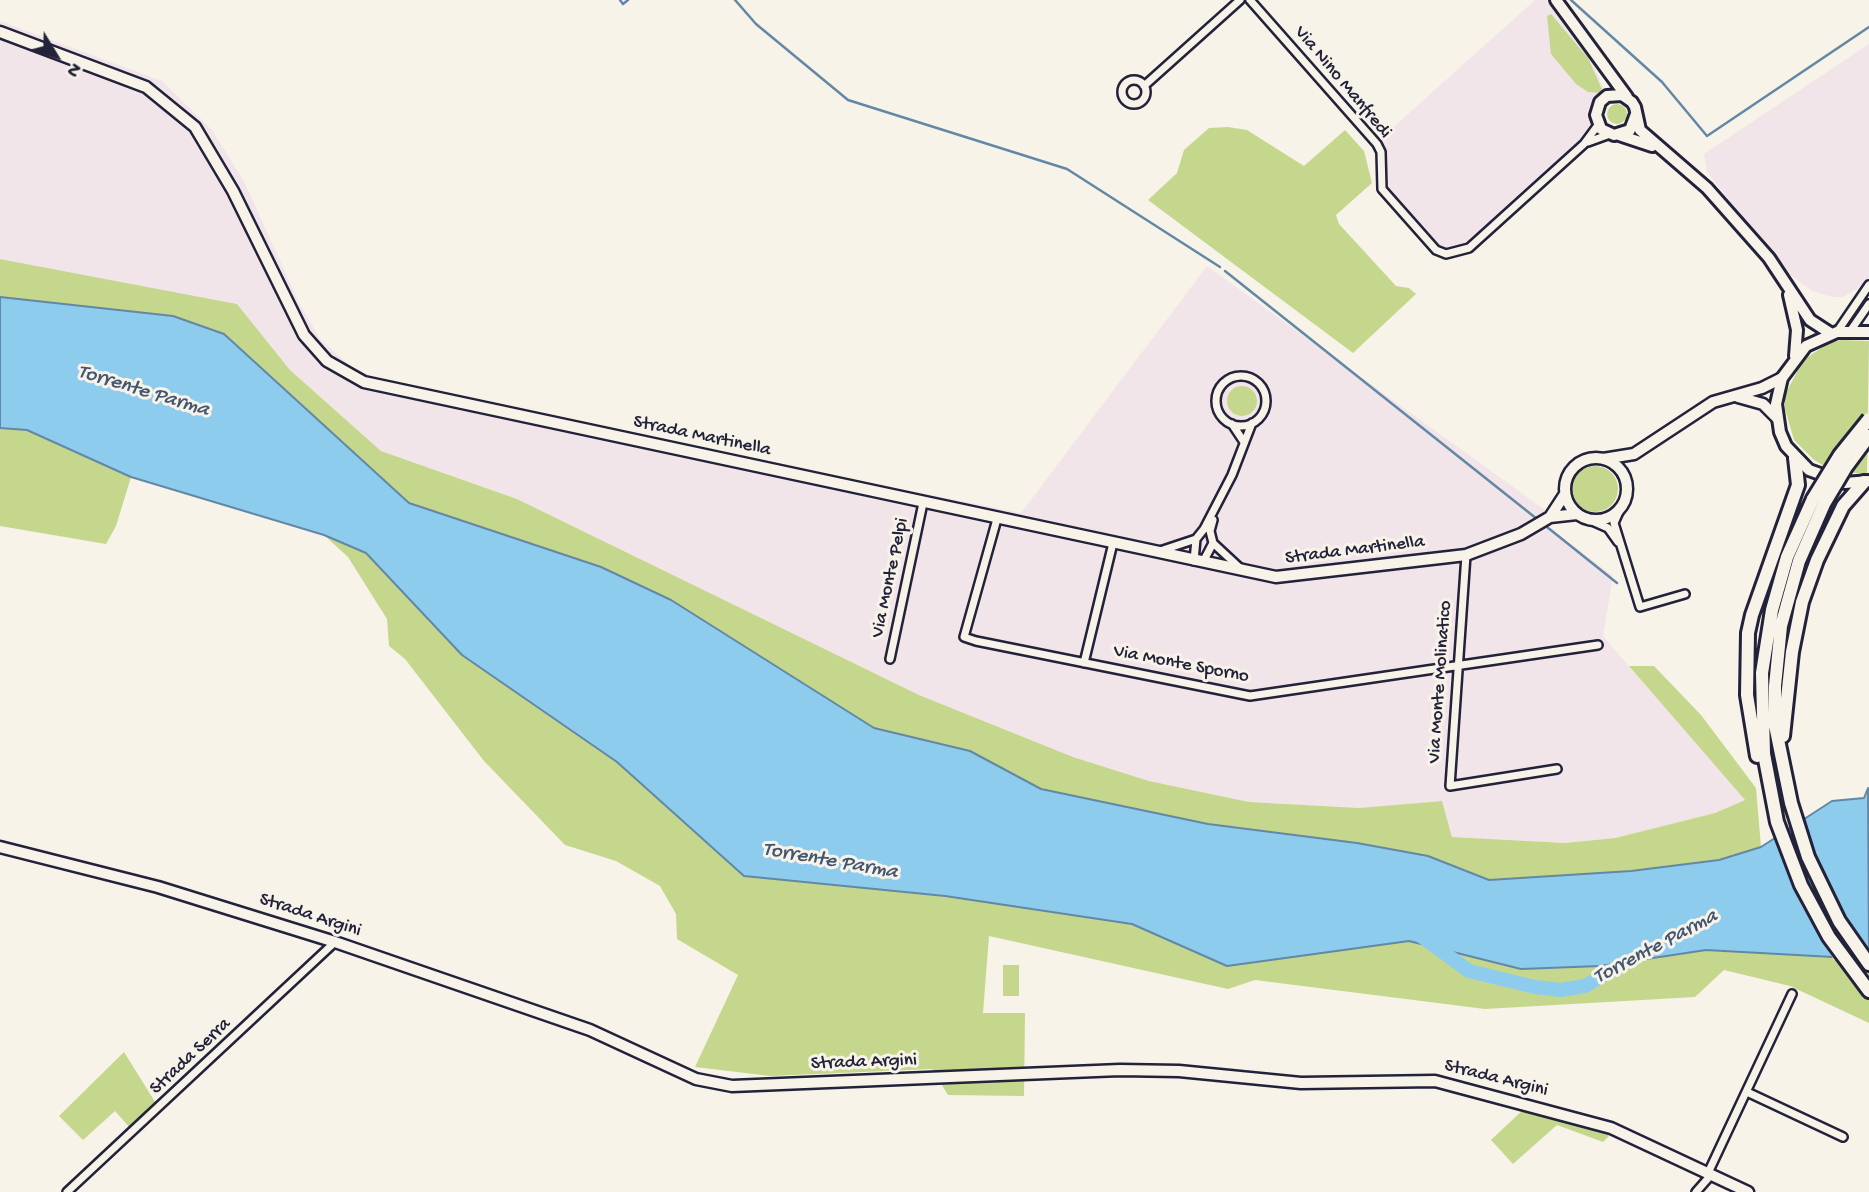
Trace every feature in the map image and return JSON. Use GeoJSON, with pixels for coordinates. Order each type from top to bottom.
{"type":"FeatureCollection","features":[{"type":"Feature","properties":{"kind":"highway"},"geometry":{"type":"LineString","coordinates":[[1869,418],[1840,455],[1787,557],[1766,642],[1762,732],[1777,822],[1814,911],[1840,953],[1869,991]]}},
{"type":"Feature","properties":{"kind":"highway"},"geometry":{"type":"LineString","coordinates":[[1869,436],[1818,501],[1799,561],[1780,638],[1775,686],[1776,725],[1794,818],[1820,885],[1839,921],[1869,964]]}},
{"type":"Feature","properties":{"kind":"highway"},"geometry":{"type":"LineString","coordinates":[[1772,802],[1764,787],[1751,726],[1746,668],[1748,633],[1755,604],[1798,485],[1795,458]]}},
{"type":"Feature","properties":{"kind":"highway"},"geometry":{"type":"LineString","coordinates":[[1791,803],[1783,730],[1791,652],[1802,602],[1817,560],[1843,506],[1866,482]]}},
{"type":"Feature","properties":{"kind":"main road"},"geometry":{"type":"LineString","coordinates":[[1556,0],[1627,97],[1636,114],[1640,130],[1707,188],[1769,258],[1810,320],[1834,332]]}},
{"type":"Feature","properties":{"kind":"main road"},"geometry":{"type":"LineString","coordinates":[[1595,53],[1610,84],[1612,95]]}},
{"type":"Feature","properties":{"kind":"main road"},"geometry":{"type":"LineString","coordinates":[[1627,97],[1612,95],[1598,106],[1598,125],[1615,135],[1643,141],[1668,155]]}},
{"type":"Feature","properties":{"kind":"main road"},"geometry":{"type":"LineString","coordinates":[[1615,135],[1633,125],[1636,114]]}},
{"type":"Feature","properties":{"kind":"main road"},"geometry":{"type":"LineString","coordinates":[[1784,279],[1797,330],[1795,356]]}},
{"type":"Feature","properties":{"kind":"main road"},"geometry":{"type":"LineString","coordinates":[[1866,482],[1826,479],[1795,458],[1786,446],[1777,418],[1782,378],[1795,356],[1817,339],[1834,332],[1869,332]]}},
{"type":"Feature","properties":{"kind":"street"},"geometry":{"type":"LineString","coordinates":[[1144,86],[1240,0]]}},
{"type":"Feature","properties":{"kind":"street","name":"Via Nino Manfredi"},"geometry":{"type":"LineString","coordinates":[[1250,0],[1377,144],[1381,152],[1382,189],[1436,250],[1446,254],[1469,248],[1584,144]]}},
{"type":"Feature","properties":{"kind":"street","name":"Strada Martinella"},"geometry":{"type":"LineString","coordinates":[[0,32],[146,87],[195,127],[233,191],[304,335],[327,361],[348,376],[364,383],[1276,577],[1466,555],[1521,534],[1550,517],[1577,514]]}},
{"type":"Feature","properties":{"kind":"street"},"geometry":{"type":"LineString","coordinates":[[1584,144],[1598,125]]}},
{"type":"Feature","properties":{"kind":"street"},"geometry":{"type":"LineString","coordinates":[[1584,144],[1615,135]]}},
{"type":"Feature","properties":{"kind":"street"},"geometry":{"type":"LineString","coordinates":[[1834,332],[1869,285]]}},
{"type":"Feature","properties":{"kind":"street"},"geometry":{"type":"LineString","coordinates":[[1851,330],[1869,304]]}},
{"type":"Feature","properties":{"kind":"street"},"geometry":{"type":"LineString","coordinates":[[1156,552],[1196,539],[1213,515],[1244,442],[1252,423],[1264,412],[1265,396],[1258,383],[1240,376],[1226,382],[1216,398],[1220,414],[1232,424],[1244,442]]}},
{"type":"Feature","properties":{"kind":"street","name":"Strada Martinella"},"geometry":{"type":"LineString","coordinates":[[1550,517],[1565,494],[1569,474],[1575,466],[1594,458],[1634,454],[1713,402],[1734,397],[1782,378]]}},
{"type":"Feature","properties":{"kind":"street"},"geometry":{"type":"LineString","coordinates":[[1734,397],[1763,404],[1777,418]]}},
{"type":"Feature","properties":{"kind":"street"},"geometry":{"type":"LineString","coordinates":[[1232,424],[1252,423]]}},
{"type":"Feature","properties":{"kind":"street"},"geometry":{"type":"LineString","coordinates":[[1634,454],[1624,476],[1626,492],[1614,523],[1640,607],[1685,594]]}},
{"type":"Feature","properties":{"kind":"street"},"geometry":{"type":"LineString","coordinates":[[1604,459],[1612,463],[1624,476]]}},
{"type":"Feature","properties":{"kind":"street"},"geometry":{"type":"LineString","coordinates":[[1565,494],[1577,514],[1608,528],[1621,545]]}},
{"type":"Feature","properties":{"kind":"street","name":"Via Monte Pelpi"},"geometry":{"type":"LineString","coordinates":[[890,659],[923,503]]}},
{"type":"Feature","properties":{"kind":"street"},"geometry":{"type":"LineString","coordinates":[[1590,520],[1607,518],[1621,507]]}},
{"type":"Feature","properties":{"kind":"street"},"geometry":{"type":"LineString","coordinates":[[1213,515],[1210,531],[1213,543],[1244,571]]}},
{"type":"Feature","properties":{"kind":"street","name":"Via Monte Sporno"},"geometry":{"type":"LineString","coordinates":[[998,519],[964,637],[1084,663],[1250,696],[1458,663],[1598,645]]}},
{"type":"Feature","properties":{"kind":"street"},"geometry":{"type":"LineString","coordinates":[[1196,539],[1198,562]]}},
{"type":"Feature","properties":{"kind":"street"},"geometry":{"type":"LineString","coordinates":[[1084,663],[1113,543]]}},
{"type":"Feature","properties":{"kind":"street"},"geometry":{"type":"LineString","coordinates":[[1198,562],[1213,543]]}},
{"type":"Feature","properties":{"kind":"street","name":"Via Monte Molinatico"},"geometry":{"type":"LineString","coordinates":[[1466,555],[1450,786],[1557,769]]}},
{"type":"Feature","properties":{"kind":"street","name":"Strada Argini"},"geometry":{"type":"LineString","coordinates":[[0,847],[158,887],[335,942],[590,1030],[696,1079],[732,1086],[1120,1070],[1179,1071],[1301,1083],[1435,1081],[1601,1125],[1748,1192]]}},
{"type":"Feature","properties":{"kind":"street","name":"Strada Serra"},"geometry":{"type":"LineString","coordinates":[[67,1192],[335,942]]}},
{"type":"Feature","properties":{"kind":"street"},"geometry":{"type":"LineString","coordinates":[[1696,1192],[1710,1174],[1792,995]]}},
{"type":"Feature","properties":{"kind":"street"},"geometry":{"type":"LineString","coordinates":[[1746,1092],[1843,1137]]}},
{"type":"Feature","properties":{"kind":"shaded area"},"geometry":{"type":"Polygon","coordinates":[[[1535,0],[1546,0],[1590,55],[1605,91],[1592,107],[1589,134],[1466,243],[1452,249],[1443,248],[1436,245],[1386,186],[1385,153],[1379,140],[1535,0]]]}},
{"type":"Feature","properties":{"kind":"shaded area"},"geometry":{"type":"Polygon","coordinates":[[[0,21],[162,81],[212,130],[244,181],[299,303],[320,339],[354,369],[393,385],[471,403],[1021,513],[1207,266],[1545,510],[1538,519],[1613,576],[1603,636],[1745,800],[1715,813],[1615,838],[1565,843],[1452,837],[1442,801],[1359,808],[1249,802],[1149,781],[1073,757],[919,695],[517,499],[381,451],[290,370],[237,304],[0,259],[0,21]]]}},
{"type":"Feature","properties":{"kind":"shaded area"},"geometry":{"type":"Polygon","coordinates":[[[1869,44],[1869,282],[1843,297],[1832,297],[1812,291],[1783,269],[1707,172],[1704,154],[1869,44]]]}},
{"type":"Feature","properties":{"kind":"green space"},"geometry":{"type":"Polygon","coordinates":[[[1551,14],[1588,58],[1602,89],[1600,93],[1588,92],[1576,84],[1551,54],[1547,16],[1551,14]]]}},
{"type":"Feature","properties":{"kind":"green space"},"geometry":{"type":"Polygon","coordinates":[[[1617,104],[1624,107],[1627,114],[1624,121],[1617,124],[1610,121],[1607,114],[1610,107],[1617,104]]]}},
{"type":"Feature","properties":{"kind":"green space"},"geometry":{"type":"Polygon","coordinates":[[[1209,128],[1247,130],[1304,166],[1345,130],[1364,151],[1372,183],[1336,215],[1339,224],[1396,286],[1409,288],[1416,294],[1353,353],[1148,200],[1177,173],[1184,150],[1209,128]]]}},
{"type":"Feature","properties":{"kind":"green space"},"geometry":{"type":"Polygon","coordinates":[[[0,259],[237,304],[290,370],[381,451],[517,499],[919,695],[1073,757],[1149,781],[1249,802],[1359,808],[1442,801],[1452,837],[1565,843],[1615,838],[1715,813],[1745,800],[1629,666],[1654,666],[1701,715],[1756,788],[1761,847],[1719,860],[1631,871],[1489,880],[1428,856],[1357,843],[1208,824],[1041,789],[970,751],[874,728],[671,600],[601,567],[409,503],[224,334],[173,316],[0,297],[0,259]]]}},
{"type":"Feature","properties":{"kind":"green space"},"geometry":{"type":"Polygon","coordinates":[[[1841,340],[1869,341],[1867,474],[1833,471],[1814,460],[1794,440],[1785,409],[1785,395],[1803,360],[1829,343],[1841,340]]]}},
{"type":"Feature","properties":{"kind":"green space"},"geometry":{"type":"Polygon","coordinates":[[[1242,386],[1253,390],[1257,401],[1253,412],[1242,416],[1231,412],[1227,401],[1231,390],[1242,386]]]}},
{"type":"Feature","properties":{"kind":"green space"},"geometry":{"type":"Polygon","coordinates":[[[0,428],[27,430],[131,477],[116,526],[106,544],[0,526],[0,428]]]}},
{"type":"Feature","properties":{"kind":"green space"},"geometry":{"type":"Polygon","coordinates":[[[1595,466],[1611,473],[1618,489],[1611,505],[1595,512],[1579,505],[1572,489],[1579,473],[1595,466]]]}},
{"type":"Feature","properties":{"kind":"green space"},"geometry":{"type":"Polygon","coordinates":[[[324,535],[366,553],[462,655],[617,762],[744,876],[945,896],[1132,924],[1227,966],[1409,941],[1521,969],[1600,966],[1706,950],[1869,959],[1869,1023],[1790,986],[1724,970],[1695,997],[1485,1009],[1255,980],[1228,989],[989,936],[983,1013],[1025,1013],[1024,1096],[948,1095],[932,1069],[770,1076],[695,1067],[738,975],[677,939],[676,914],[660,886],[616,861],[565,845],[484,761],[405,659],[389,646],[387,619],[348,557],[324,535]]]}},
{"type":"Feature","properties":{"kind":"green space"},"geometry":{"type":"Polygon","coordinates":[[[1003,965],[1019,965],[1019,996],[1003,996],[1003,965]]]}},
{"type":"Feature","properties":{"kind":"green space"},"geometry":{"type":"Polygon","coordinates":[[[124,1052],[157,1105],[131,1129],[115,1111],[83,1140],[59,1116],[124,1052]]]}},
{"type":"Feature","properties":{"kind":"green space"},"geometry":{"type":"Polygon","coordinates":[[[1525,1108],[1606,1132],[1609,1136],[1603,1142],[1557,1125],[1513,1164],[1491,1140],[1525,1108]]]}},
{"type":"Feature","properties":{"kind":"water"},"geometry":{"type":"Polygon","coordinates":[[[0,297],[173,316],[224,334],[409,503],[601,567],[671,600],[874,728],[970,751],[1041,789],[1208,824],[1357,843],[1428,856],[1489,880],[1631,871],[1719,860],[1761,847],[1832,801],[1864,798],[1868,788],[1869,959],[1706,950],[1600,966],[1521,969],[1409,941],[1227,966],[1132,924],[945,896],[744,876],[617,762],[462,655],[366,553],[324,535],[131,477],[27,430],[0,428],[0,297]]]}},
{"type":"Feature","properties":{"kind":"pier"},"geometry":{"type":"Polygon","coordinates":[[[1785,827],[1806,884],[1853,962],[1834,960],[1802,906],[1773,835],[1785,827]]]}},
{"type":"Feature","properties":{"kind":"waterway"},"geometry":{"type":"LineString","coordinates":[[620,0],[623,4],[628,0]]}},
{"type":"Feature","properties":{"kind":"waterway"},"geometry":{"type":"LineString","coordinates":[[735,0],[756,24],[848,100],[1067,169],[1220,267]]}},
{"type":"Feature","properties":{"kind":"waterway"},"geometry":{"type":"LineString","coordinates":[[1571,0],[1662,82],[1707,136],[1869,27]]}},
{"type":"Feature","properties":{"kind":"waterway"},"geometry":{"type":"LineString","coordinates":[[1225,271],[1537,519]]}},
{"type":"Feature","properties":{"kind":"waterway"},"geometry":{"type":"LineString","coordinates":[[1547,527],[1617,583]]}},
{"type":"Feature","properties":{"kind":"waterway","name":"Torrente Parma"},"geometry":{"type":"LineString","coordinates":[[1421,936],[1469,971],[1535,987],[1561,990],[1585,986],[1643,952]]}}]}
